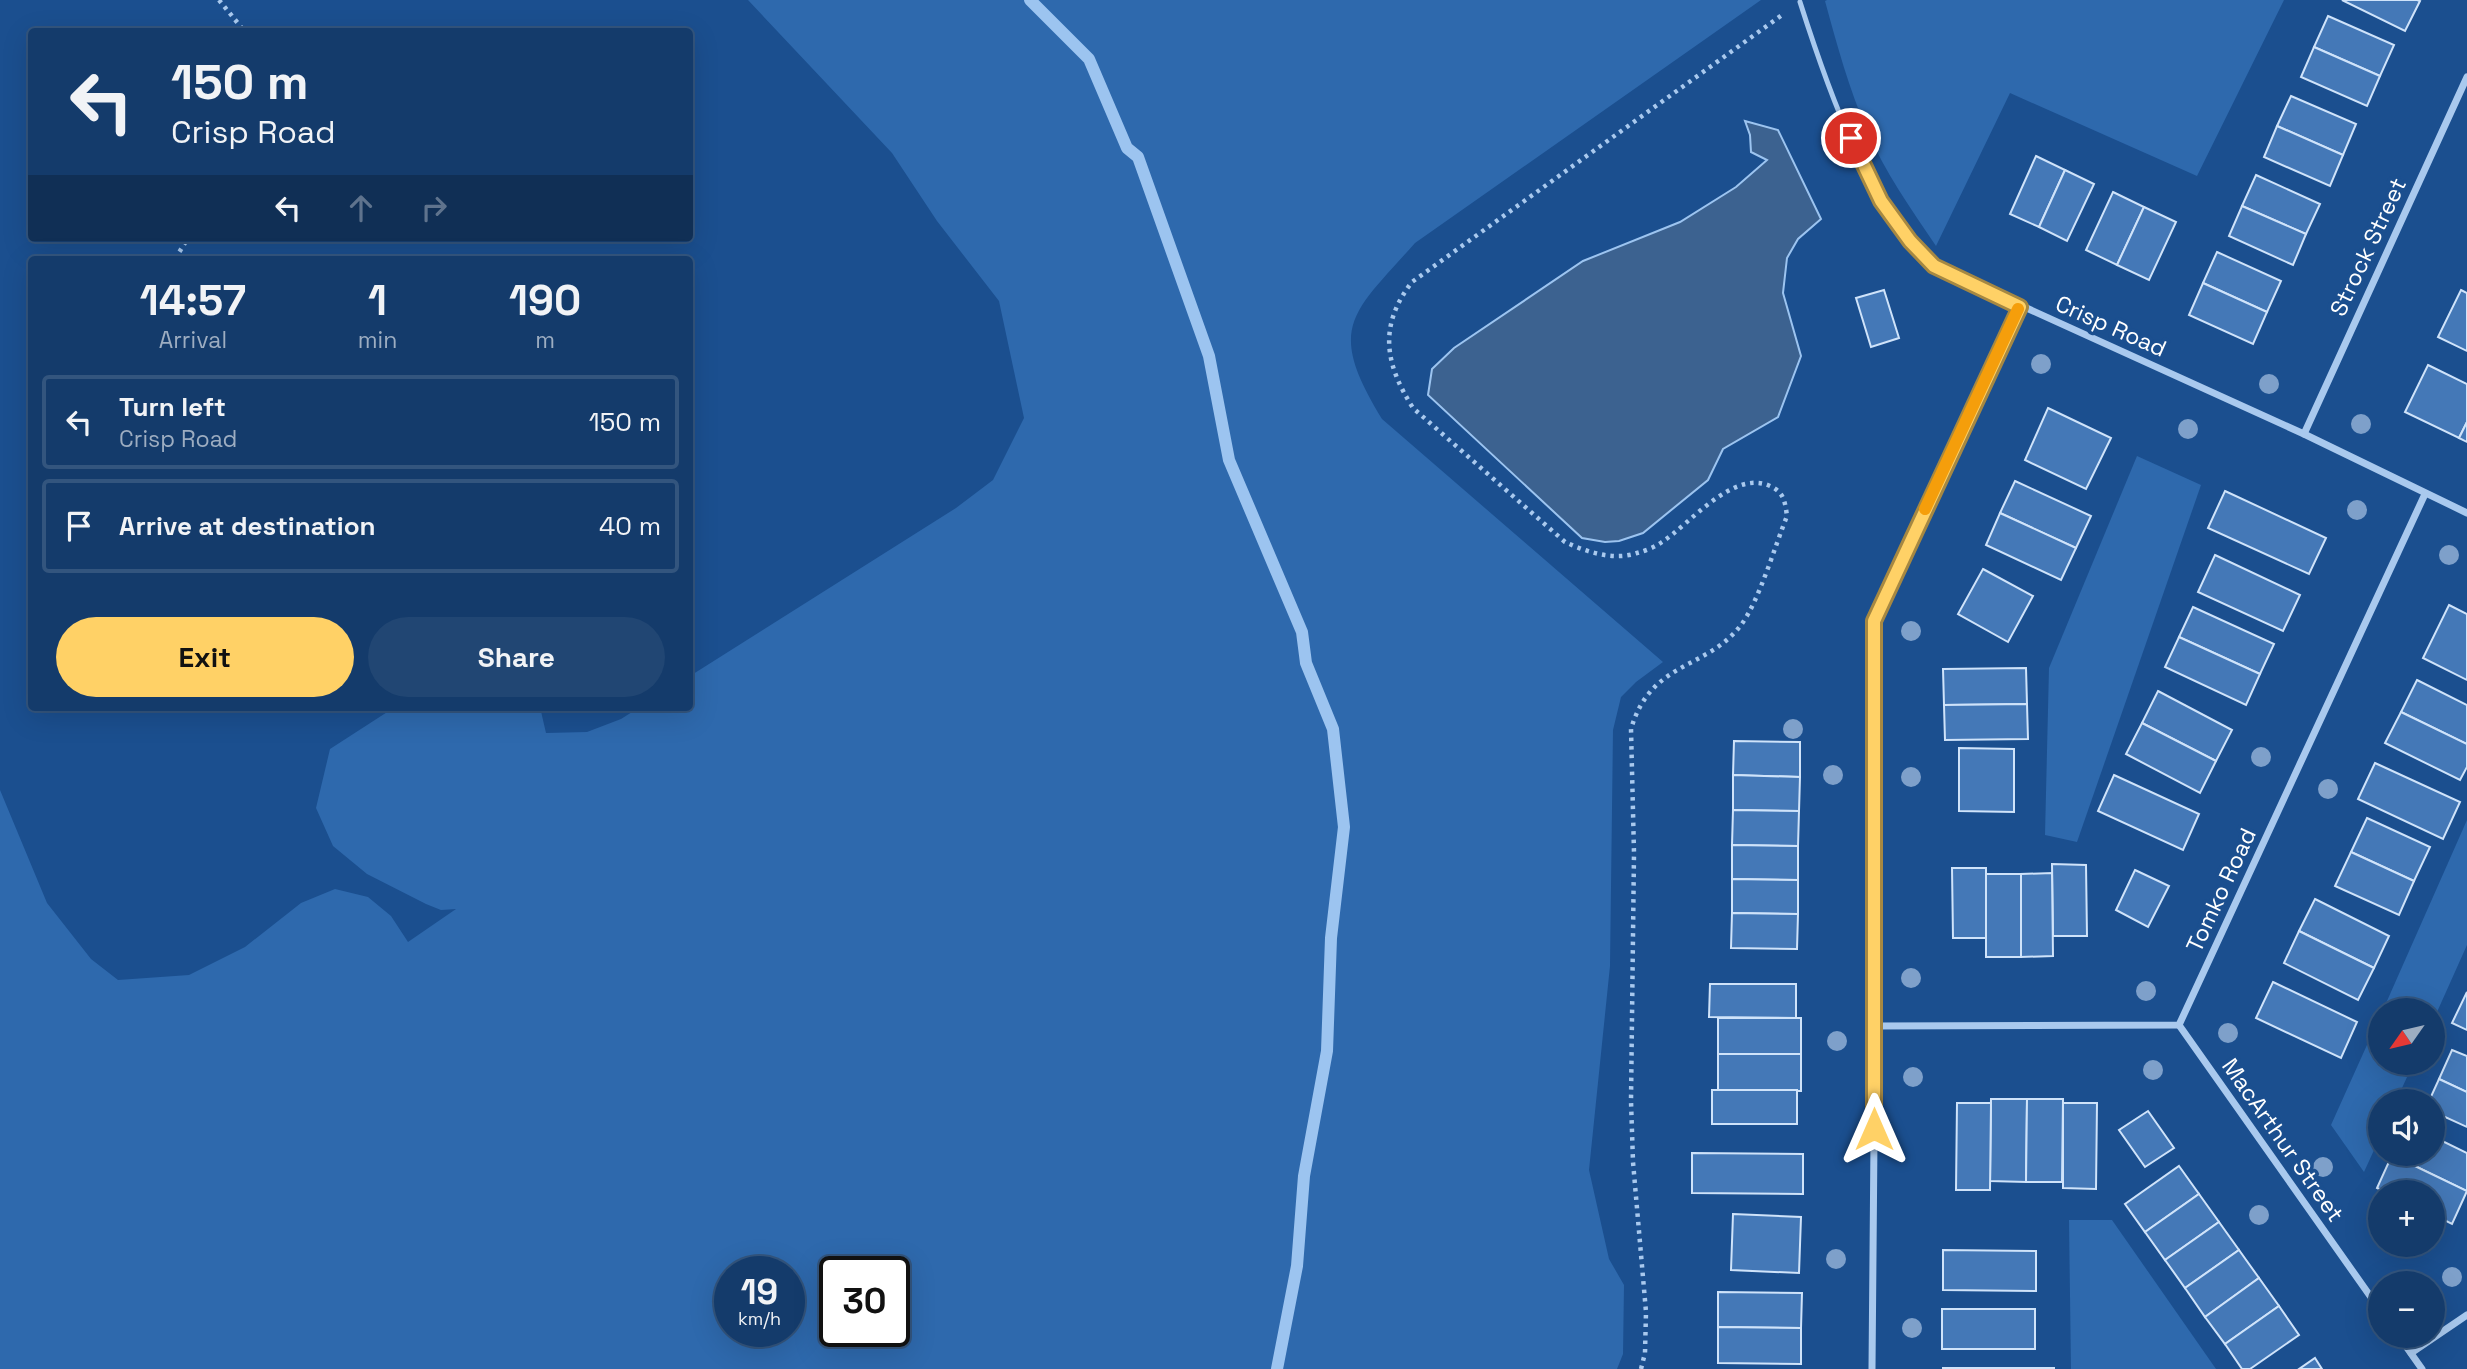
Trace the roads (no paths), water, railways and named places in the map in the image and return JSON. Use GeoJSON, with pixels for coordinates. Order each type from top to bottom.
{"type":"FeatureCollection","features":[{"type":"Feature","properties":{"kind":"street","name":"Strock Street"},"geometry":{"type":"LineString","coordinates":[[2304,434],[2467,77]]}},
{"type":"Feature","properties":{"kind":"street","name":"Crisp Road"},"geometry":{"type":"LineString","coordinates":[[1934,266],[2304,434],[2467,513]]}},
{"type":"Feature","properties":{"kind":"street"},"geometry":{"type":"LineString","coordinates":[[1872,1369],[1874,621],[2020,307]]}},
{"type":"Feature","properties":{"kind":"street","name":"Tomko Road"},"geometry":{"type":"LineString","coordinates":[[2179,1026],[2425,494]]}},
{"type":"Feature","properties":{"kind":"street"},"geometry":{"type":"LineString","coordinates":[[1875,1026],[2179,1026]]}},
{"type":"Feature","properties":{"kind":"street","name":"MacArthur Street"},"geometry":{"type":"LineString","coordinates":[[2179,1026],[2368,1293]]}},
{"type":"Feature","properties":{"kind":"street"},"geometry":{"type":"LineString","coordinates":[[2411,1353],[2467,1315]]}},
{"type":"Feature","properties":{"kind":"street"},"geometry":{"type":"LineString","coordinates":[[2407,1348],[2422,1369]]}},
{"type":"Feature","properties":{"kind":"lane","name":"Crisp Road"},"geometry":{"type":"LineString","coordinates":[[1800,2],[1822,70],[1881,201],[1910,241],[1934,266]]}},
{"type":"Feature","properties":{"kind":"waterway"},"geometry":{"type":"LineString","coordinates":[[1030,0],[1089,59],[1127,148],[1138,157],[1209,356],[1229,460],[1302,632],[1306,663],[1333,729],[1344,827],[1331,938],[1327,1051],[1304,1176],[1297,1266],[1277,1369]]}}]}
